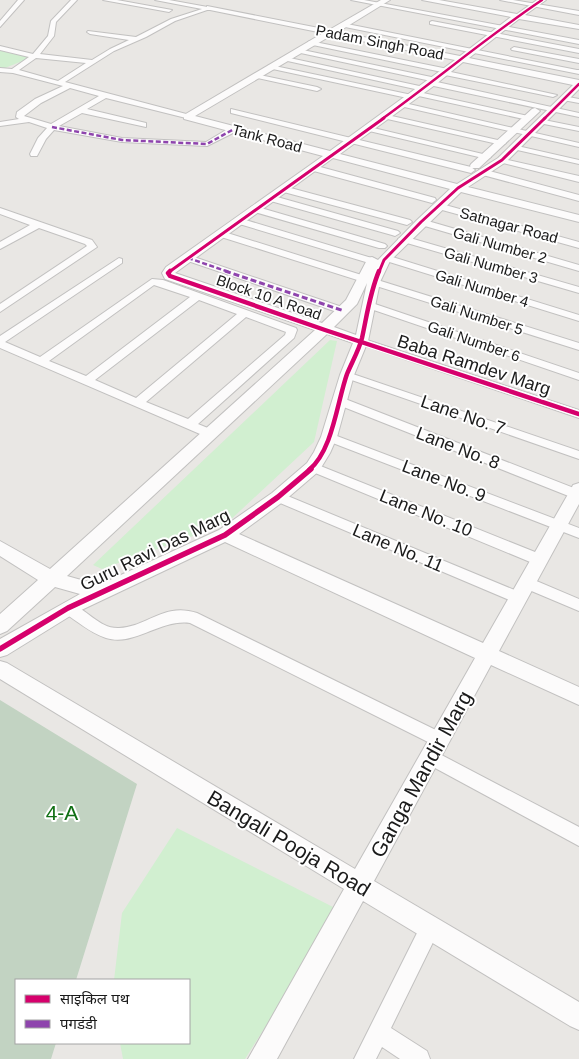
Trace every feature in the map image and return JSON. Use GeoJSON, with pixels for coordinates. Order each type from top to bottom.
{"type":"FeatureCollection","features":[{"type":"Feature","properties":{"kind":"street"},"geometry":{"type":"LineString","coordinates":[[0,25],[21,0]]}},
{"type":"Feature","properties":{"kind":"street"},"geometry":{"type":"LineString","coordinates":[[13,71],[35,56],[51,36],[53,22],[74,0]]}},
{"type":"Feature","properties":{"kind":"street"},"geometry":{"type":"LineString","coordinates":[[106,0],[169,10]]}},
{"type":"Feature","properties":{"kind":"street"},"geometry":{"type":"LineString","coordinates":[[157,0],[210,8]]}},
{"type":"Feature","properties":{"kind":"street"},"geometry":{"type":"LineString","coordinates":[[59,83],[112,50],[173,20],[210,8],[224,0]]}},
{"type":"Feature","properties":{"kind":"street"},"geometry":{"type":"LineString","coordinates":[[354,0],[374,9],[502,27],[579,42]]}},
{"type":"Feature","properties":{"kind":"street"},"geometry":{"type":"LineString","coordinates":[[426,0],[520,15]]}},
{"type":"Feature","properties":{"kind":"street"},"geometry":{"type":"LineString","coordinates":[[441,0],[579,26]]}},
{"type":"Feature","properties":{"kind":"street"},"geometry":{"type":"LineString","coordinates":[[504,0],[579,13]]}},
{"type":"Feature","properties":{"kind":"street"},"geometry":{"type":"LineString","coordinates":[[188,258],[386,116],[446,72],[502,27],[542,0]]}},
{"type":"Feature","properties":{"kind":"street","name":"Padam Singh Road"},"geometry":{"type":"LineString","coordinates":[[210,8],[461,59],[577,75]]}},
{"type":"Feature","properties":{"kind":"street"},"geometry":{"type":"LineString","coordinates":[[187,117],[310,43],[374,9]]}},
{"type":"Feature","properties":{"kind":"street"},"geometry":{"type":"LineString","coordinates":[[429,23],[577,75]]}},
{"type":"Feature","properties":{"kind":"street"},"geometry":{"type":"LineString","coordinates":[[342,25],[482,43],[579,51]]}},
{"type":"Feature","properties":{"kind":"street"},"geometry":{"type":"LineString","coordinates":[[90,32],[137,39]]}},
{"type":"Feature","properties":{"kind":"street"},"geometry":{"type":"LineString","coordinates":[[310,43],[553,96]]}},
{"type":"Feature","properties":{"kind":"street"},"geometry":{"type":"LineString","coordinates":[[504,47],[577,75]]}},
{"type":"Feature","properties":{"kind":"street"},"geometry":{"type":"LineString","coordinates":[[0,48],[35,56],[93,62]]}},
{"type":"Feature","properties":{"kind":"street"},"geometry":{"type":"LineString","coordinates":[[298,51],[528,118]]}},
{"type":"Feature","properties":{"kind":"street"},"geometry":{"type":"LineString","coordinates":[[285,59],[424,88]]}},
{"type":"Feature","properties":{"kind":"street"},"geometry":{"type":"LineString","coordinates":[[270,67],[541,106],[579,115]]}},
{"type":"Feature","properties":{"kind":"street","name":"Tank Road"},"geometry":{"type":"LineString","coordinates":[[0,70],[13,71],[106,95],[153,118],[187,117],[579,219]]}},
{"type":"Feature","properties":{"kind":"street","name":"Guru Ravi Das Marg"},"geometry":{"type":"LineString","coordinates":[[477,171],[487,157],[514,130],[577,75]]}},
{"type":"Feature","properties":{"kind":"street","name":"Guru Ravi Das Marg"},"geometry":{"type":"LineString","coordinates":[[0,649],[68,608],[225,535],[278,497],[313,467],[322,454],[329,437],[348,375],[361,341],[369,305],[368,281],[372,261],[384,252],[399,236],[407,222],[435,203],[453,186],[477,171],[502,160],[566,98],[577,75]]}},
{"type":"Feature","properties":{"kind":"street"},"geometry":{"type":"LineString","coordinates":[[255,76],[316,89]]}},
{"type":"Feature","properties":{"kind":"street"},"geometry":{"type":"LineString","coordinates":[[69,86],[38,101],[20,114],[20,117],[52,127],[122,140],[207,144],[234,129]]}},
{"type":"Feature","properties":{"kind":"street"},"geometry":{"type":"LineString","coordinates":[[34,154],[42,138],[52,127],[106,95]]}},
{"type":"Feature","properties":{"kind":"street"},"geometry":{"type":"LineString","coordinates":[[566,98],[579,101]]}},
{"type":"Feature","properties":{"kind":"street"},"geometry":{"type":"LineString","coordinates":[[402,104],[579,145]]}},
{"type":"Feature","properties":{"kind":"street"},"geometry":{"type":"LineString","coordinates":[[80,110],[153,118]]}},
{"type":"Feature","properties":{"kind":"street"},"geometry":{"type":"LineString","coordinates":[[234,111],[352,139],[579,198]]}},
{"type":"Feature","properties":{"kind":"street"},"geometry":{"type":"LineString","coordinates":[[386,116],[502,143]]}},
{"type":"Feature","properties":{"kind":"street"},"geometry":{"type":"LineString","coordinates":[[122,140],[153,118]]}},
{"type":"Feature","properties":{"kind":"street"},"geometry":{"type":"LineString","coordinates":[[0,124],[29,120]]}},
{"type":"Feature","properties":{"kind":"street"},"geometry":{"type":"LineString","coordinates":[[542,121],[579,129]]}},
{"type":"Feature","properties":{"kind":"street"},"geometry":{"type":"LineString","coordinates":[[368,128],[487,157]]}},
{"type":"Feature","properties":{"kind":"street"},"geometry":{"type":"LineString","coordinates":[[516,147],[579,162]]}},
{"type":"Feature","properties":{"kind":"street"},"geometry":{"type":"LineString","coordinates":[[502,160],[579,179]]}},
{"type":"Feature","properties":{"kind":"street","name":"Satnagar Road"},"geometry":{"type":"LineString","coordinates":[[313,168],[579,245]]}},
{"type":"Feature","properties":{"kind":"street"},"geometry":{"type":"LineString","coordinates":[[282,189],[407,222]]}},
{"type":"Feature","properties":{"kind":"street","name":"Gali Number 3"},"geometry":{"type":"LineString","coordinates":[[270,198],[579,290]]}},
{"type":"Feature","properties":{"kind":"street","name":"Guru Ravi Das Marg"},"geometry":{"type":"LineString","coordinates":[[399,236],[421,222],[435,203]]}},
{"type":"Feature","properties":{"kind":"street","name":"Gali Number 4"},"geometry":{"type":"LineString","coordinates":[[254,209],[579,318]]}},
{"type":"Feature","properties":{"kind":"street"},"geometry":{"type":"LineString","coordinates":[[0,211],[89,242],[92,247],[0,309]]}},
{"type":"Feature","properties":{"kind":"street"},"geometry":{"type":"LineString","coordinates":[[239,221],[372,261]]}},
{"type":"Feature","properties":{"kind":"street","name":"Gali Number 2"},"geometry":{"type":"LineString","coordinates":[[421,222],[579,268]]}},
{"type":"Feature","properties":{"kind":"street"},"geometry":{"type":"LineString","coordinates":[[0,246],[38,224]]}},
{"type":"Feature","properties":{"kind":"street","name":"Gali Number 5"},"geometry":{"type":"LineString","coordinates":[[221,234],[579,347]]}},
{"type":"Feature","properties":{"kind":"street","name":"Guru Ravi Das Marg"},"geometry":{"type":"LineString","coordinates":[[0,626],[325,330],[344,311],[368,281],[384,252]]}},
{"type":"Feature","properties":{"kind":"street"},"geometry":{"type":"LineString","coordinates":[[188,258],[344,311]]}},
{"type":"Feature","properties":{"kind":"street","name":"Block 10 A Road"},"geometry":{"type":"LineString","coordinates":[[188,258],[170,270],[168,273],[170,276],[361,341]]}},
{"type":"Feature","properties":{"kind":"street"},"geometry":{"type":"LineString","coordinates":[[0,342],[119,261]]}},
{"type":"Feature","properties":{"kind":"street"},"geometry":{"type":"LineString","coordinates":[[41,361],[152,282],[159,282],[292,330],[292,334],[190,424]]}},
{"type":"Feature","properties":{"kind":"street"},"geometry":{"type":"LineString","coordinates":[[87,381],[198,296]]}},
{"type":"Feature","properties":{"kind":"street","name":"Gali Number 6"},"geometry":{"type":"LineString","coordinates":[[369,305],[579,377]]}},
{"type":"Feature","properties":{"kind":"street"},"geometry":{"type":"LineString","coordinates":[[138,402],[244,313]]}},
{"type":"Feature","properties":{"kind":"street","name":"Baba Ramdev Marg"},"geometry":{"type":"LineString","coordinates":[[361,341],[579,414]]}},
{"type":"Feature","properties":{"kind":"street"},"geometry":{"type":"LineString","coordinates":[[0,342],[211,434]]}},
{"type":"Feature","properties":{"kind":"street","name":"Lane No. 7"},"geometry":{"type":"LineString","coordinates":[[348,375],[579,455]]}},
{"type":"Feature","properties":{"kind":"street","name":"Lane No. 8"},"geometry":{"type":"LineString","coordinates":[[340,402],[578,491]]}},
{"type":"Feature","properties":{"kind":"street","name":"Lane No. 9"},"geometry":{"type":"LineString","coordinates":[[329,437],[569,529]]}},
{"type":"Feature","properties":{"kind":"street","name":"Lane No. 10"},"geometry":{"type":"LineString","coordinates":[[313,467],[540,560]]}},
{"type":"Feature","properties":{"kind":"street","name":"Ganga Mandir Marg"},"geometry":{"type":"LineString","coordinates":[[262,1059],[540,560],[569,529],[578,491]]}},
{"type":"Feature","properties":{"kind":"street","name":"Lane No. 11"},"geometry":{"type":"LineString","coordinates":[[278,497],[523,590],[579,605]]}},
{"type":"Feature","properties":{"kind":"street"},"geometry":{"type":"LineString","coordinates":[[225,535],[579,696]]}},
{"type":"Feature","properties":{"kind":"street"},"geometry":{"type":"LineString","coordinates":[[0,548],[52,579],[100,592]]}},
{"type":"Feature","properties":{"kind":"street"},"geometry":{"type":"LineString","coordinates":[[68,608],[109,633],[120,634],[171,616],[181,614],[192,617],[435,748],[579,837]]}},
{"type":"Feature","properties":{"kind":"street","name":"Bangali Pooja Road"},"geometry":{"type":"LineString","coordinates":[[0,668],[579,1018]]}},
{"type":"Feature","properties":{"kind":"street"},"geometry":{"type":"LineString","coordinates":[[365,1059],[430,928]]}},
{"type":"Feature","properties":{"kind":"street"},"geometry":{"type":"LineString","coordinates":[[378,1032],[419,1059]]}},
{"type":"Feature","properties":{"kind":"green space"},"geometry":{"type":"Polygon","coordinates":[[[0,49],[30,58],[0,70],[0,49]]]}},
{"type":"Feature","properties":{"kind":"green space"},"geometry":{"type":"Polygon","coordinates":[[[330,340],[337,341],[314,442],[226,524],[102,569],[93,565],[330,340]]]}},
{"type":"Feature","properties":{"kind":"green space","name":"4-A"},"geometry":{"type":"Polygon","coordinates":[[[0,700],[137,784],[76,979],[15,979],[15,1044],[56,1044],[51,1059],[0,1059],[0,700]]]}},
{"type":"Feature","properties":{"kind":"green space"},"geometry":{"type":"Polygon","coordinates":[[[177,828],[339,910],[245,1059],[123,1059],[120,1044],[190,1044],[190,979],[114,979],[122,913],[177,828]]]}},
{"type":"Feature","properties":{"kind":"marked path"},"geometry":{"type":"LineString","coordinates":[[52,127],[122,140],[207,144],[234,129]]}},
{"type":"Feature","properties":{"kind":"marked path"},"geometry":{"type":"LineString","coordinates":[[188,258],[344,311]]}},
{"type":"Feature","properties":{"kind":"cycle path"},"geometry":{"type":"LineString","coordinates":[[542,0],[502,27],[432,83],[168,273],[170,276],[325,330],[579,414]]}},
{"type":"Feature","properties":{"kind":"cycle path"},"geometry":{"type":"LineString","coordinates":[[0,649],[68,608],[225,535],[278,497],[313,467],[329,437],[347,375],[361,341],[374,282],[384,260],[458,188],[502,160],[579,84]]}}]}
